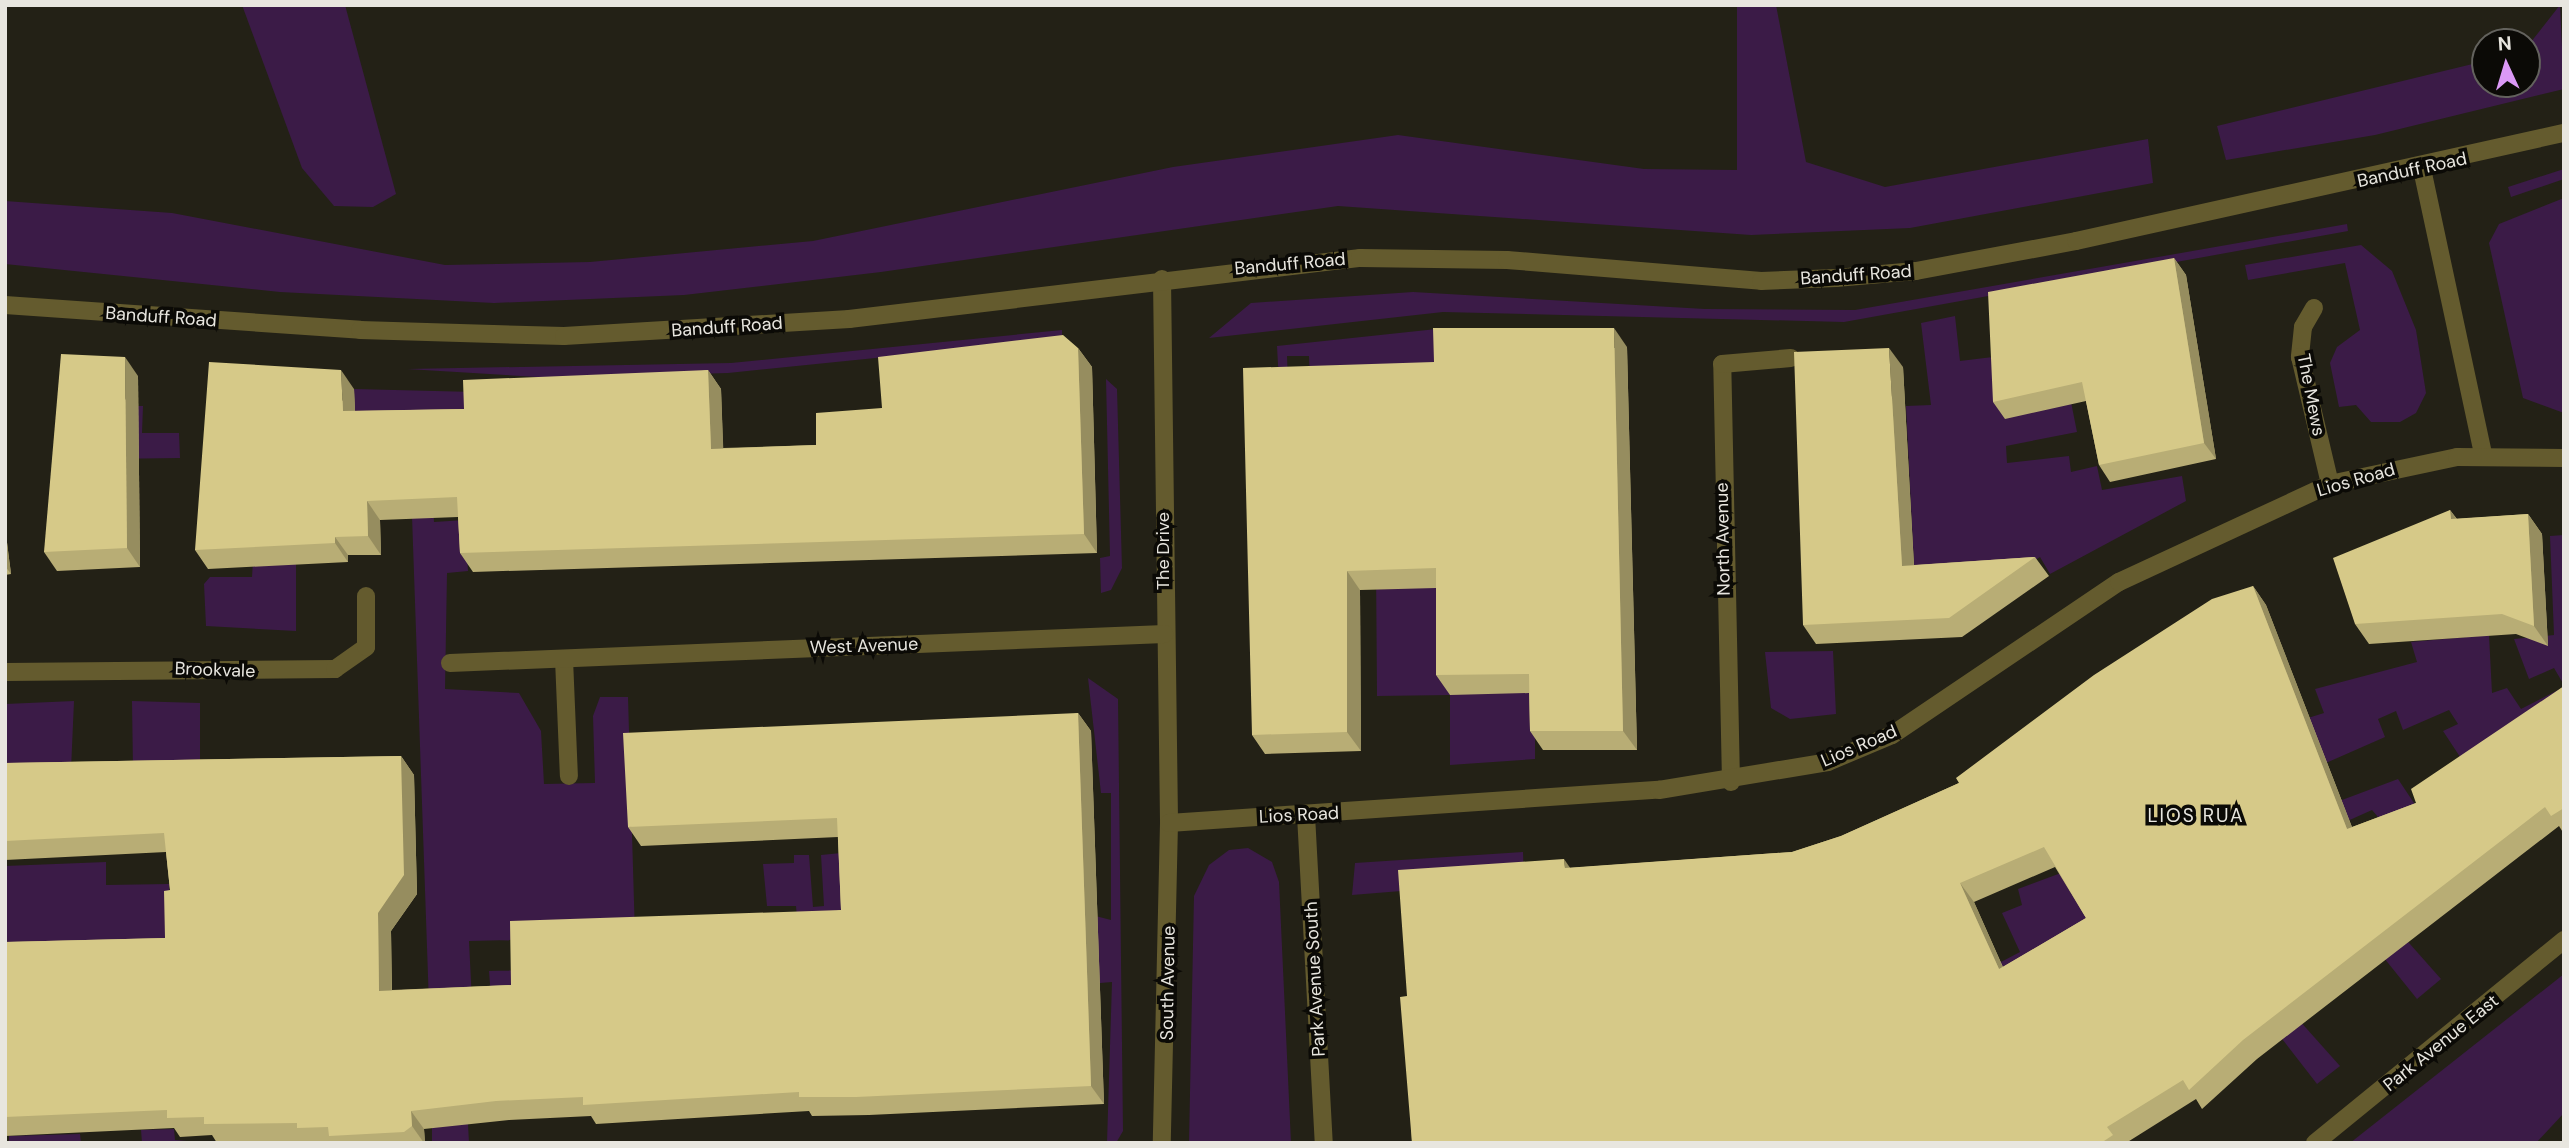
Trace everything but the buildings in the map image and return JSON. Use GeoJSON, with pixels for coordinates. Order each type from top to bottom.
{"type":"FeatureCollection","features":[{"type":"Feature","properties":{"kind":"street","name":"Banduff Road"},"geometry":{"type":"LineString","coordinates":[[5,306],[360,330],[564,336],[849,319],[1162,279],[1429,257],[1690,277],[1836,278],[1916,271],[2422,169],[2564,134]]}},
{"type":"Feature","properties":{"kind":"street"},"geometry":{"type":"LineString","coordinates":[[2422,169],[2483,454]]}},
{"type":"Feature","properties":{"kind":"street","name":"The Drive"},"geometry":{"type":"LineString","coordinates":[[1162,279],[1164,634],[1169,823]]}},
{"type":"Feature","properties":{"kind":"street","name":"The Mews"},"geometry":{"type":"LineString","coordinates":[[2314,307],[2303,327],[2300,358],[2330,484]]}},
{"type":"Feature","properties":{"kind":"street","name":"North Avenue"},"geometry":{"type":"LineString","coordinates":[[1731,782],[1722,364],[1791,358]]}},
{"type":"Feature","properties":{"kind":"street","name":"Lios Road"},"geometry":{"type":"LineString","coordinates":[[1169,823],[1731,782],[1828,762],[1892,735],[2119,582],[2330,484],[2483,454],[2564,458]]}},
{"type":"Feature","properties":{"kind":"street","name":"Brookvale"},"geometry":{"type":"LineString","coordinates":[[5,672],[334,669],[366,647],[366,596]]}},
{"type":"Feature","properties":{"kind":"street","name":"West Avenue"},"geometry":{"type":"LineString","coordinates":[[450,663],[1164,634]]}},
{"type":"Feature","properties":{"kind":"street"},"geometry":{"type":"LineString","coordinates":[[564,659],[569,776]]}},
{"type":"Feature","properties":{"kind":"street","name":"Park Avenue South"},"geometry":{"type":"LineString","coordinates":[[1306,815],[1324,1143]]}},
{"type":"Feature","properties":{"kind":"street","name":"South Avenue"},"geometry":{"type":"LineString","coordinates":[[1163,1143],[1169,823]]}},
{"type":"Feature","properties":{"kind":"street","name":"Park Avenue East"},"geometry":{"type":"LineString","coordinates":[[2315,1143],[2564,940]]}},
{"type":"Feature","properties":{"kind":"shaded area"},"geometry":{"type":"Polygon","coordinates":[[[242,5],[345,5],[396,194],[373,207],[334,206],[302,168],[242,5]]]}},
{"type":"Feature","properties":{"kind":"shaded area"},"geometry":{"type":"Polygon","coordinates":[[[1737,5],[1776,5],[1806,162],[1885,187],[2148,139],[2153,183],[1910,228],[1751,235],[1338,206],[881,272],[684,295],[494,303],[280,292],[5,264],[5,201],[172,213],[445,265],[590,262],[813,241],[1173,167],[1398,135],[1644,169],[1737,170],[1737,5]]]}},
{"type":"Feature","properties":{"kind":"shaded area"},"geometry":{"type":"Polygon","coordinates":[[[2560,5],[2564,89],[2541,95],[2541,29],[2560,5]]]}},
{"type":"Feature","properties":{"kind":"shaded area"},"geometry":{"type":"Polygon","coordinates":[[[2471,64],[2471,98],[2527,98],[2375,135],[2226,160],[2217,126],[2471,64]]]}},
{"type":"Feature","properties":{"kind":"shaded area"},"geometry":{"type":"Polygon","coordinates":[[[2564,169],[2564,179],[2511,197],[2508,187],[2564,169]]]}},
{"type":"Feature","properties":{"kind":"shaded area"},"geometry":{"type":"Polygon","coordinates":[[[2564,198],[2564,413],[2523,398],[2489,243],[2499,224],[2564,198]]]}},
{"type":"Feature","properties":{"kind":"shaded area"},"geometry":{"type":"Polygon","coordinates":[[[2347,224],[2348,231],[1844,322],[1443,312],[1209,338],[1251,303],[1413,292],[1705,309],[1855,310],[2347,224]]]}},
{"type":"Feature","properties":{"kind":"shaded area"},"geometry":{"type":"Polygon","coordinates":[[[2361,245],[2392,271],[2416,330],[2426,393],[2416,413],[2400,422],[2371,422],[2356,405],[2339,407],[2330,363],[2337,347],[2360,330],[2345,263],[2248,280],[2245,265],[2361,245]]]}},
{"type":"Feature","properties":{"kind":"shaded area"},"geometry":{"type":"Polygon","coordinates":[[[1955,316],[1960,361],[2001,356],[2068,387],[2077,432],[2006,446],[2007,463],[2069,456],[2071,472],[2097,466],[2102,490],[2182,476],[2186,501],[2050,574],[2040,557],[2012,574],[1915,585],[1906,406],[1931,405],[1921,323],[1955,316]]]}},
{"type":"Feature","properties":{"kind":"shaded area"},"geometry":{"type":"Polygon","coordinates":[[[1446,328],[1447,362],[1310,385],[1309,356],[1287,356],[1288,382],[1279,383],[1277,346],[1446,328]]]}},
{"type":"Feature","properties":{"kind":"shaded area"},"geometry":{"type":"Polygon","coordinates":[[[1062,330],[1062,339],[728,373],[554,378],[407,369],[731,363],[1062,330]]]}},
{"type":"Feature","properties":{"kind":"shaded area"},"geometry":{"type":"Polygon","coordinates":[[[1106,379],[1117,389],[1122,568],[1111,590],[1101,593],[1100,558],[1110,556],[1106,379]]]}},
{"type":"Feature","properties":{"kind":"shaded area"},"geometry":{"type":"Polygon","coordinates":[[[354,389],[475,392],[431,461],[434,522],[465,520],[468,571],[447,573],[445,689],[519,693],[541,731],[544,784],[595,783],[593,716],[600,697],[628,697],[635,936],[491,998],[489,971],[523,970],[544,939],[469,941],[472,1002],[431,1062],[409,430],[355,430],[354,389]]]}},
{"type":"Feature","properties":{"kind":"shaded area"},"geometry":{"type":"Polygon","coordinates":[[[122,406],[143,406],[142,433],[179,433],[180,458],[105,459],[122,406]]]}},
{"type":"Feature","properties":{"kind":"shaded area"},"geometry":{"type":"Polygon","coordinates":[[[2564,535],[2564,685],[2554,668],[2529,679],[2514,639],[2554,635],[2550,536],[2564,535]]]}},
{"type":"Feature","properties":{"kind":"shaded area"},"geometry":{"type":"Polygon","coordinates":[[[253,560],[296,561],[296,631],[206,626],[204,584],[210,577],[252,577],[253,560]]]}},
{"type":"Feature","properties":{"kind":"shaded area"},"geometry":{"type":"Polygon","coordinates":[[[1376,565],[1449,565],[1535,693],[1535,759],[1450,765],[1450,695],[1377,696],[1376,565]]]}},
{"type":"Feature","properties":{"kind":"shaded area"},"geometry":{"type":"Polygon","coordinates":[[[2489,635],[2492,693],[2507,688],[2521,709],[2564,687],[2564,769],[2536,729],[2470,772],[2443,731],[2458,724],[2449,710],[2403,730],[2396,711],[2378,719],[2385,737],[2310,770],[2299,750],[2281,759],[2291,779],[2302,774],[2326,806],[2398,779],[2416,806],[2384,824],[2372,810],[2343,823],[2364,852],[2339,872],[2307,831],[2276,850],[2298,876],[2271,897],[2238,855],[2268,831],[2219,762],[2266,730],[2259,717],[2286,706],[2292,723],[2324,713],[2315,689],[2417,662],[2411,642],[2489,635]]]}},
{"type":"Feature","properties":{"kind":"shaded area"},"geometry":{"type":"Polygon","coordinates":[[[1833,651],[1836,714],[1790,719],[1771,708],[1765,652],[1833,651]]]}},
{"type":"Feature","properties":{"kind":"shaded area"},"geometry":{"type":"Polygon","coordinates":[[[1088,678],[1118,699],[1123,1131],[1116,1143],[1107,1143],[1112,982],[1065,986],[798,930],[796,906],[767,906],[763,864],[794,863],[794,855],[809,855],[813,907],[824,906],[821,855],[851,852],[1111,920],[1111,793],[1101,793],[1088,678]]]}},
{"type":"Feature","properties":{"kind":"shaded area"},"geometry":{"type":"Polygon","coordinates":[[[74,701],[71,770],[5,772],[5,704],[74,701]]]}},
{"type":"Feature","properties":{"kind":"shaded area"},"geometry":{"type":"Polygon","coordinates":[[[132,701],[200,703],[200,767],[133,769],[132,701]]]}},
{"type":"Feature","properties":{"kind":"shaded area"},"geometry":{"type":"Polygon","coordinates":[[[1248,848],[1272,862],[1279,882],[1291,1143],[1189,1143],[1194,896],[1209,865],[1229,850],[1248,848]]]}},
{"type":"Feature","properties":{"kind":"shaded area"},"geometry":{"type":"Polygon","coordinates":[[[1523,852],[1524,881],[1352,895],[1355,863],[1523,852]]]}},
{"type":"Feature","properties":{"kind":"shaded area"},"geometry":{"type":"Polygon","coordinates":[[[106,862],[106,885],[169,884],[169,912],[234,973],[5,946],[5,866],[106,862]]]}},
{"type":"Feature","properties":{"kind":"shaded area"},"geometry":{"type":"Polygon","coordinates":[[[2061,873],[2099,937],[1998,1038],[2001,962],[2020,952],[2002,913],[2022,905],[2018,889],[2061,873]]]}},
{"type":"Feature","properties":{"kind":"shaded area"},"geometry":{"type":"Polygon","coordinates":[[[2402,935],[2441,979],[2417,999],[2380,953],[2402,935]]]}},
{"type":"Feature","properties":{"kind":"shaded area"},"geometry":{"type":"Polygon","coordinates":[[[2564,974],[2564,1113],[2536,1143],[2350,1143],[2564,974]]]}},
{"type":"Feature","properties":{"kind":"shaded area"},"geometry":{"type":"Polygon","coordinates":[[[2298,1019],[2340,1066],[2317,1084],[2279,1035],[2298,1019]]]}},
{"type":"Feature","properties":{"kind":"shaded area"},"geometry":{"type":"Polygon","coordinates":[[[467,1105],[469,1143],[432,1143],[432,1107],[467,1105]]]}},
{"type":"Feature","properties":{"kind":"shaded area"},"geometry":{"type":"Polygon","coordinates":[[[174,1129],[175,1140],[211,1143],[142,1143],[141,1130],[174,1129]]]}},
{"type":"Feature","properties":{"kind":"shaded area"},"geometry":{"type":"Polygon","coordinates":[[[80,1134],[81,1143],[9,1143],[9,1136],[80,1134]]]}},
{"type":"Feature","properties":{"kind":"district","name":"LIOS RUA"},"geometry":{"type":"Point","coordinates":[2196,816]}}]}
